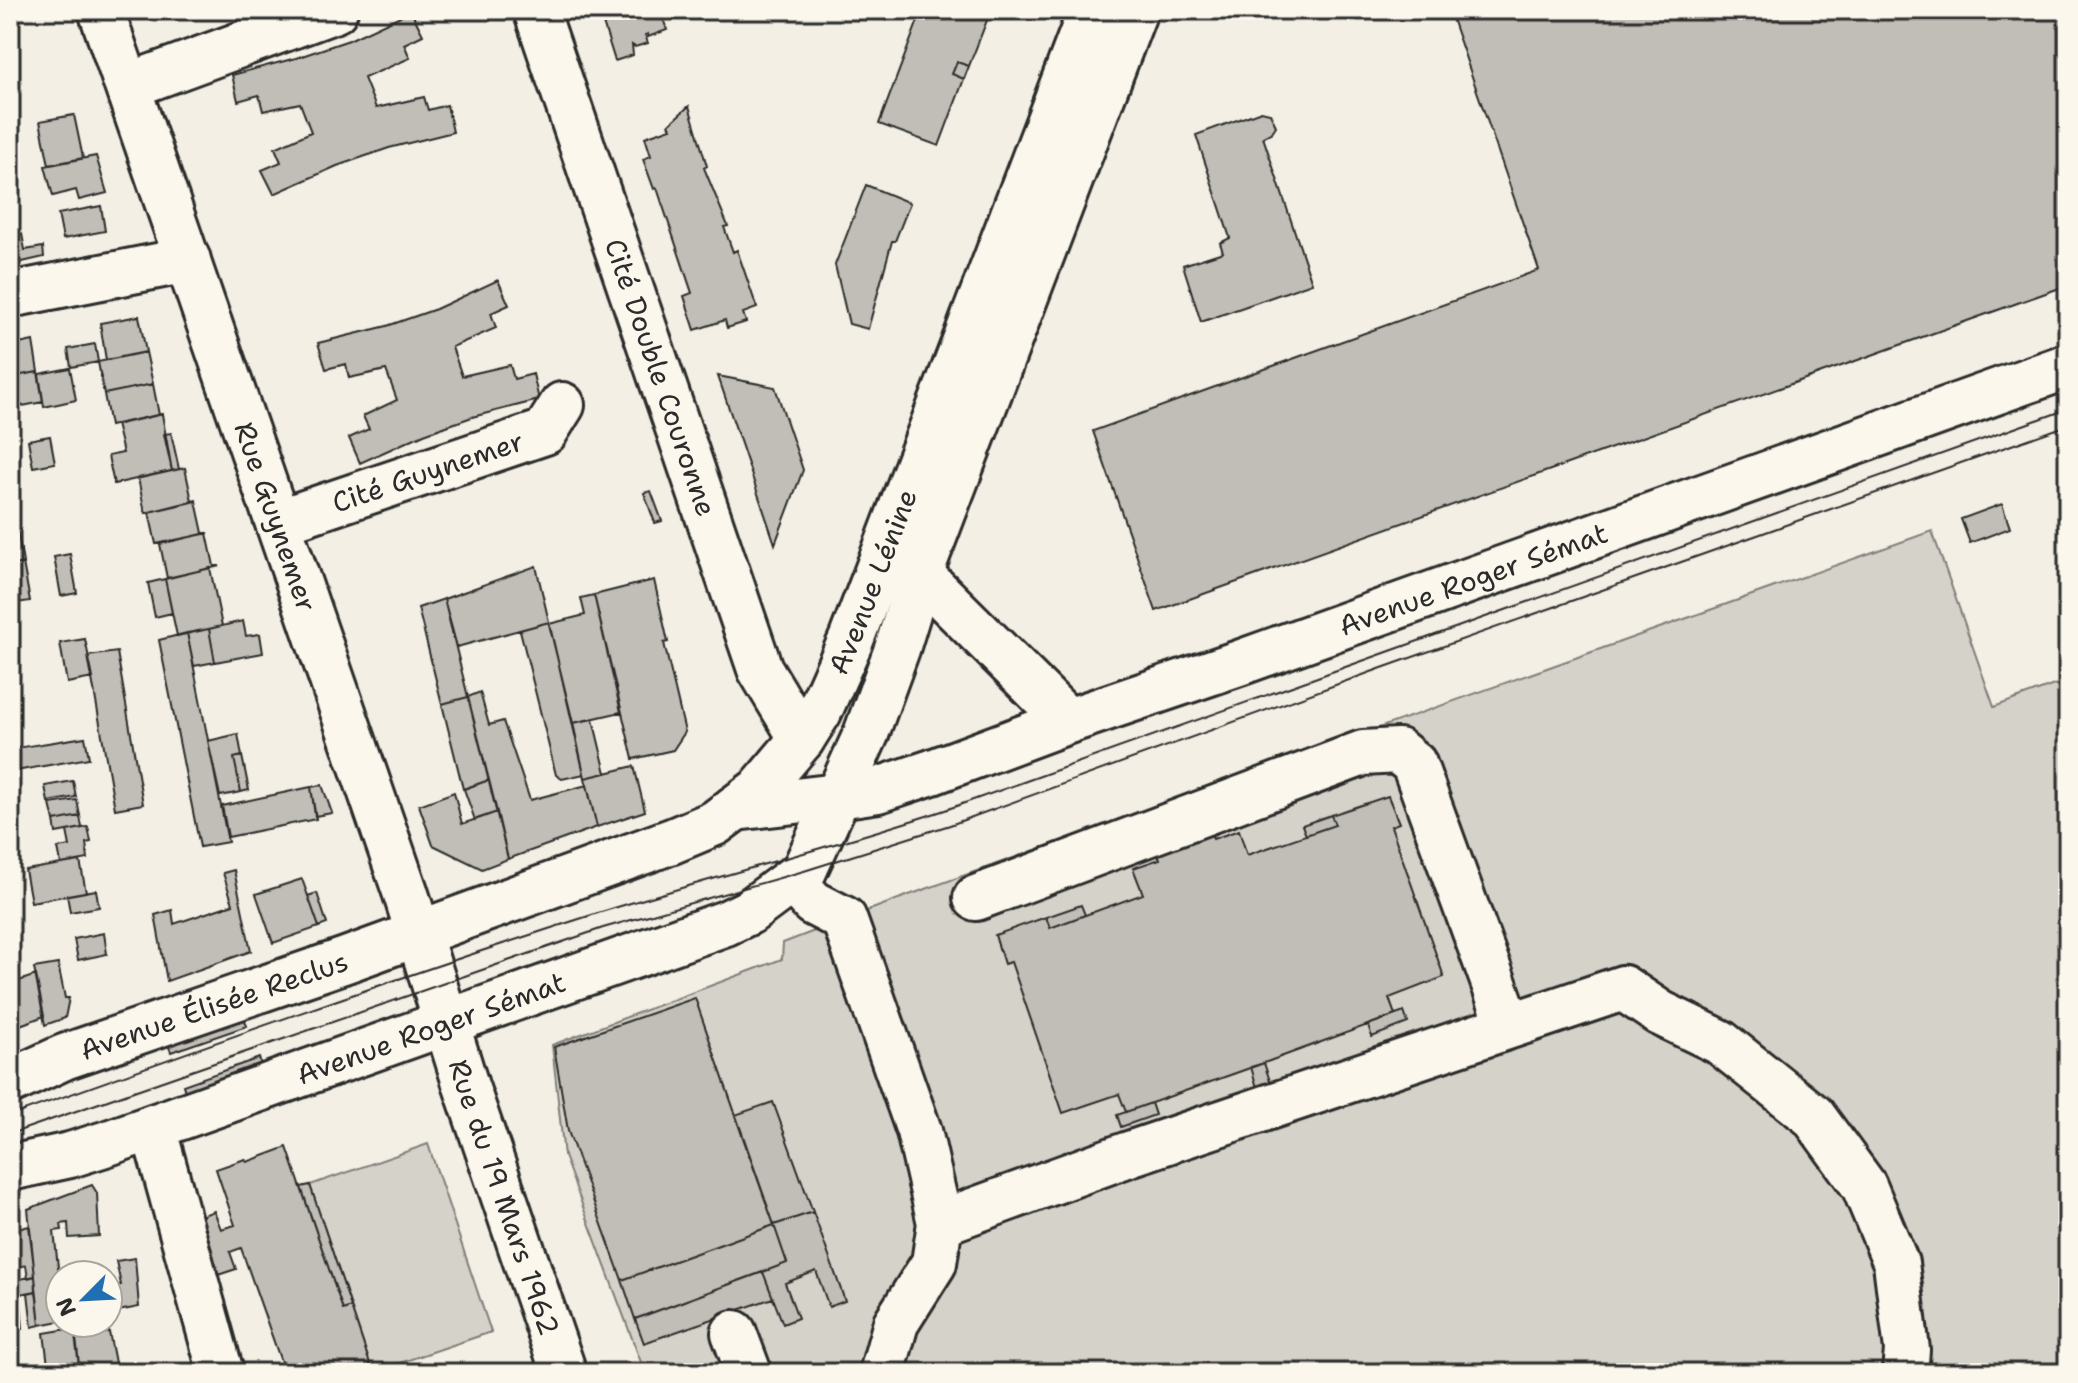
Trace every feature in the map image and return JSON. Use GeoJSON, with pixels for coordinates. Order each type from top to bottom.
{"type":"FeatureCollection","features":[{"type":"Feature","properties":{"kind":"main road","name":"Rue Guynemer"},"geometry":{"type":"LineString","coordinates":[[101,10],[418,933],[446,1023]]}},
{"type":"Feature","properties":{"kind":"main road"},"geometry":{"type":"LineString","coordinates":[[128,86],[335,10]]}},
{"type":"Feature","properties":{"kind":"main road","name":"Cité Double Couronne"},"geometry":{"type":"LineString","coordinates":[[536,10],[760,669],[802,739]]}},
{"type":"Feature","properties":{"kind":"main road","name":"Avenue Lénine"},"geometry":{"type":"LineString","coordinates":[[418,933],[715,823],[759,790],[802,739],[819,712],[851,640],[1091,10]]}},
{"type":"Feature","properties":{"kind":"main road","name":"Avenue Lénine"},"geometry":{"type":"LineString","coordinates":[[858,793],[866,734],[920,574],[1135,10]]}},
{"type":"Feature","properties":{"kind":"main road"},"geometry":{"type":"LineString","coordinates":[[10,295],[188,260]]}},
{"type":"Feature","properties":{"kind":"main road","name":"Avenue Roger Sémat"},"geometry":{"type":"LineString","coordinates":[[10,1168],[70,1155],[153,1127],[726,923],[749,912],[804,871],[820,838],[858,793],[1254,658],[2068,366]]}},
{"type":"Feature","properties":{"kind":"main road","name":"Cité Guynemer"},"geometry":{"type":"LineString","coordinates":[[278,522],[545,432],[562,405]]}},
{"type":"Feature","properties":{"kind":"main road"},"geometry":{"type":"LineString","coordinates":[[920,574],[1068,721]]}},
{"type":"Feature","properties":{"kind":"main road"},"geometry":{"type":"LineString","coordinates":[[976,898],[1363,753],[1398,751],[1414,764],[1509,1025]]}},
{"type":"Feature","properties":{"kind":"main road"},"geometry":{"type":"LineString","coordinates":[[735,808],[858,793]]}},
{"type":"Feature","properties":{"kind":"main road"},"geometry":{"type":"LineString","coordinates":[[793,881],[813,903],[844,919],[919,1131],[940,1223],[934,1263],[896,1323],[882,1373]]}},
{"type":"Feature","properties":{"kind":"main road","name":"Avenue Élisée Reclus"},"geometry":{"type":"LineString","coordinates":[[10,1082],[64,1057],[418,933]]}},
{"type":"Feature","properties":{"kind":"main road"},"geometry":{"type":"LineString","coordinates":[[940,1223],[1129,1154],[1623,988],[1660,1013],[1720,1042],[1813,1116],[1864,1186],[1896,1263],[1907,1350],[1905,1373]]}},
{"type":"Feature","properties":{"kind":"main road","name":"Rue du 19 Mars 1962"},"geometry":{"type":"LineString","coordinates":[[446,1023],[564,1373]]}},
{"type":"Feature","properties":{"kind":"main road"},"geometry":{"type":"LineString","coordinates":[[153,1127],[221,1373]]}},
{"type":"Feature","properties":{"kind":"shaded area"},"geometry":{"type":"Polygon","coordinates":[[[1932,531],[1994,707],[2068,680],[2068,1373],[645,1373],[564,1156],[552,1045],[782,959],[783,943],[909,895],[1932,531]]]}},
{"type":"Feature","properties":{"kind":"shaded area"},"geometry":{"type":"Polygon","coordinates":[[[428,1144],[491,1332],[373,1372],[310,1185],[428,1144]]]}},
{"type":"Feature","properties":{"kind":"building"},"geometry":{"type":"Polygon","coordinates":[[[591,10],[660,10],[667,30],[648,37],[648,34],[645,35],[648,43],[632,45],[633,55],[615,61],[602,20],[595,22],[591,10]]]}},
{"type":"Feature","properties":{"kind":"building"},"geometry":{"type":"Polygon","coordinates":[[[922,10],[991,10],[969,66],[957,62],[952,74],[964,79],[939,146],[879,124],[922,10]]]}},
{"type":"Feature","properties":{"kind":"building"},"geometry":{"type":"Polygon","coordinates":[[[1449,10],[2068,10],[2068,285],[1156,611],[1093,431],[1539,270],[1449,10]]]}},
{"type":"Feature","properties":{"kind":"building"},"geometry":{"type":"Polygon","coordinates":[[[411,11],[423,35],[404,44],[410,58],[364,78],[376,108],[424,97],[428,110],[447,105],[453,132],[389,148],[337,166],[274,194],[262,170],[281,162],[275,148],[311,132],[300,103],[263,111],[259,95],[238,101],[232,75],[349,40],[411,11]]]}},
{"type":"Feature","properties":{"kind":"building"},"geometry":{"type":"Polygon","coordinates":[[[957,62],[969,66],[964,79],[952,74],[957,62]]]}},
{"type":"Feature","properties":{"kind":"building"},"geometry":{"type":"Polygon","coordinates":[[[689,106],[707,166],[704,168],[728,226],[724,227],[733,252],[737,250],[757,308],[743,313],[746,322],[727,328],[725,320],[695,330],[684,296],[692,293],[657,188],[654,189],[643,159],[651,156],[645,137],[671,128],[669,124],[689,106]]]}},
{"type":"Feature","properties":{"kind":"building"},"geometry":{"type":"Polygon","coordinates":[[[1261,111],[1270,113],[1276,126],[1263,137],[1312,283],[1201,322],[1183,265],[1223,252],[1220,243],[1230,238],[1196,135],[1261,111]]]}},
{"type":"Feature","properties":{"kind":"building"},"geometry":{"type":"Polygon","coordinates":[[[74,115],[83,158],[49,165],[40,121],[74,115]]]}},
{"type":"Feature","properties":{"kind":"building"},"geometry":{"type":"Polygon","coordinates":[[[96,156],[107,193],[79,200],[76,190],[53,196],[45,166],[96,156]]]}},
{"type":"Feature","properties":{"kind":"building"},"geometry":{"type":"Polygon","coordinates":[[[866,185],[910,203],[895,241],[892,241],[868,329],[849,324],[835,265],[866,185]]]}},
{"type":"Feature","properties":{"kind":"building"},"geometry":{"type":"Polygon","coordinates":[[[101,206],[105,231],[63,239],[58,214],[101,206]]]}},
{"type":"Feature","properties":{"kind":"building"},"geometry":{"type":"Polygon","coordinates":[[[22,234],[25,250],[43,247],[44,257],[18,263],[13,236],[22,234]]]}},
{"type":"Feature","properties":{"kind":"building"},"geometry":{"type":"Polygon","coordinates":[[[498,280],[509,305],[491,313],[496,328],[452,347],[462,376],[510,365],[514,379],[533,374],[539,400],[472,417],[424,434],[360,463],[349,438],[369,429],[363,416],[397,400],[386,370],[349,378],[346,364],[326,369],[318,343],[387,326],[436,309],[498,280]]]}},
{"type":"Feature","properties":{"kind":"building"},"geometry":{"type":"Polygon","coordinates":[[[139,316],[146,352],[106,360],[100,323],[139,316]]]}},
{"type":"Feature","properties":{"kind":"building"},"geometry":{"type":"Polygon","coordinates":[[[33,341],[38,372],[10,377],[10,346],[33,341]]]}},
{"type":"Feature","properties":{"kind":"building"},"geometry":{"type":"Polygon","coordinates":[[[95,344],[98,362],[71,367],[68,349],[95,344]]]}},
{"type":"Feature","properties":{"kind":"building"},"geometry":{"type":"Polygon","coordinates":[[[146,352],[153,384],[104,394],[98,362],[146,352]]]}},
{"type":"Feature","properties":{"kind":"building"},"geometry":{"type":"Polygon","coordinates":[[[70,368],[76,400],[44,407],[39,374],[70,368]]]}},
{"type":"Feature","properties":{"kind":"building"},"geometry":{"type":"Polygon","coordinates":[[[38,372],[43,402],[17,407],[14,389],[10,390],[10,377],[38,372]]]}},
{"type":"Feature","properties":{"kind":"building"},"geometry":{"type":"Polygon","coordinates":[[[718,376],[775,387],[803,470],[775,544],[718,376]]]}},
{"type":"Feature","properties":{"kind":"building"},"geometry":{"type":"Polygon","coordinates":[[[153,384],[159,415],[110,426],[104,394],[153,384]]]}},
{"type":"Feature","properties":{"kind":"building"},"geometry":{"type":"Polygon","coordinates":[[[162,414],[172,471],[114,484],[108,456],[123,453],[116,424],[162,414]]]}},
{"type":"Feature","properties":{"kind":"building"},"geometry":{"type":"Polygon","coordinates":[[[171,433],[179,469],[172,471],[164,434],[171,433]]]}},
{"type":"Feature","properties":{"kind":"building"},"geometry":{"type":"Polygon","coordinates":[[[50,436],[55,463],[33,467],[28,440],[50,436]]]}},
{"type":"Feature","properties":{"kind":"building"},"geometry":{"type":"Polygon","coordinates":[[[185,468],[192,501],[197,500],[145,513],[138,478],[185,468]]]}},
{"type":"Feature","properties":{"kind":"building"},"geometry":{"type":"Polygon","coordinates":[[[14,471],[18,501],[10,503],[10,472],[14,471]]]}},
{"type":"Feature","properties":{"kind":"building"},"geometry":{"type":"Polygon","coordinates":[[[651,491],[662,521],[655,523],[644,493],[651,491]]]}},
{"type":"Feature","properties":{"kind":"building"},"geometry":{"type":"Polygon","coordinates":[[[196,501],[203,533],[209,533],[156,544],[149,512],[196,501]]]}},
{"type":"Feature","properties":{"kind":"building"},"geometry":{"type":"Polygon","coordinates":[[[2002,504],[2010,528],[1970,543],[1961,519],[2002,504]]]}},
{"type":"Feature","properties":{"kind":"building"},"geometry":{"type":"Polygon","coordinates":[[[18,533],[23,563],[10,566],[10,534],[18,533]]]}},
{"type":"Feature","properties":{"kind":"building"},"geometry":{"type":"Polygon","coordinates":[[[207,533],[214,566],[220,566],[167,578],[160,544],[207,533]]]}},
{"type":"Feature","properties":{"kind":"building"},"geometry":{"type":"Polygon","coordinates":[[[70,554],[77,593],[61,596],[54,557],[70,554]]]}},
{"type":"Feature","properties":{"kind":"building"},"geometry":{"type":"Polygon","coordinates":[[[23,563],[30,601],[10,604],[10,566],[23,563]]]}},
{"type":"Feature","properties":{"kind":"building"},"geometry":{"type":"Polygon","coordinates":[[[536,566],[549,622],[457,647],[444,599],[536,566]]]}},
{"type":"Feature","properties":{"kind":"building"},"geometry":{"type":"Polygon","coordinates":[[[210,568],[222,626],[177,636],[165,579],[210,568]]]}},
{"type":"Feature","properties":{"kind":"building"},"geometry":{"type":"Polygon","coordinates":[[[165,579],[172,613],[155,617],[148,583],[165,579]]]}},
{"type":"Feature","properties":{"kind":"building"},"geometry":{"type":"Polygon","coordinates":[[[654,580],[668,642],[664,643],[685,732],[673,750],[633,759],[594,595],[654,580]]]}},
{"type":"Feature","properties":{"kind":"building"},"geometry":{"type":"Polygon","coordinates":[[[594,595],[621,712],[573,723],[549,624],[585,615],[581,598],[594,595]]]}},
{"type":"Feature","properties":{"kind":"building"},"geometry":{"type":"Polygon","coordinates":[[[444,599],[468,697],[442,704],[418,608],[444,599]]]}},
{"type":"Feature","properties":{"kind":"building"},"geometry":{"type":"Polygon","coordinates":[[[243,621],[246,636],[260,634],[263,653],[215,662],[209,629],[243,621]]]}},
{"type":"Feature","properties":{"kind":"building"},"geometry":{"type":"Polygon","coordinates":[[[549,622],[584,774],[562,779],[556,775],[520,630],[549,622]]]}},
{"type":"Feature","properties":{"kind":"building"},"geometry":{"type":"Polygon","coordinates":[[[209,629],[215,662],[194,666],[187,633],[209,629]]]}},
{"type":"Feature","properties":{"kind":"building"},"geometry":{"type":"Polygon","coordinates":[[[187,633],[228,842],[200,847],[159,640],[187,633]]]}},
{"type":"Feature","properties":{"kind":"building"},"geometry":{"type":"Polygon","coordinates":[[[85,639],[93,678],[67,683],[60,643],[85,639]]]}},
{"type":"Feature","properties":{"kind":"building"},"geometry":{"type":"Polygon","coordinates":[[[117,652],[143,804],[115,809],[88,656],[117,652]]]}},
{"type":"Feature","properties":{"kind":"building"},"geometry":{"type":"Polygon","coordinates":[[[480,692],[489,725],[503,721],[530,800],[587,785],[597,827],[508,859],[468,697],[480,692]]]}},
{"type":"Feature","properties":{"kind":"building"},"geometry":{"type":"Polygon","coordinates":[[[468,697],[489,780],[463,789],[442,704],[468,697]]]}},
{"type":"Feature","properties":{"kind":"building"},"geometry":{"type":"Polygon","coordinates":[[[593,719],[606,773],[585,778],[573,723],[593,719]]]}},
{"type":"Feature","properties":{"kind":"building"},"geometry":{"type":"Polygon","coordinates":[[[238,734],[242,756],[234,758],[241,792],[220,796],[208,741],[238,734]]]}},
{"type":"Feature","properties":{"kind":"building"},"geometry":{"type":"Polygon","coordinates":[[[85,737],[89,758],[10,772],[10,749],[85,737]]]}},
{"type":"Feature","properties":{"kind":"building"},"geometry":{"type":"Polygon","coordinates":[[[242,756],[249,790],[241,792],[234,758],[242,756]]]}},
{"type":"Feature","properties":{"kind":"building"},"geometry":{"type":"Polygon","coordinates":[[[634,766],[645,811],[597,827],[585,778],[634,766]]]}},
{"type":"Feature","properties":{"kind":"building"},"geometry":{"type":"Polygon","coordinates":[[[489,780],[497,812],[475,820],[464,789],[489,780]]]}},
{"type":"Feature","properties":{"kind":"building"},"geometry":{"type":"Polygon","coordinates":[[[73,781],[76,797],[48,802],[45,786],[73,781]]]}},
{"type":"Feature","properties":{"kind":"building"},"geometry":{"type":"Polygon","coordinates":[[[322,785],[332,813],[315,816],[311,787],[322,785]]]}},
{"type":"Feature","properties":{"kind":"building"},"geometry":{"type":"Polygon","coordinates":[[[311,787],[316,819],[228,837],[222,806],[311,787]]]}},
{"type":"Feature","properties":{"kind":"building"},"geometry":{"type":"Polygon","coordinates":[[[454,792],[462,824],[497,812],[508,859],[482,869],[433,845],[419,805],[454,792]]]}},
{"type":"Feature","properties":{"kind":"building"},"geometry":{"type":"Polygon","coordinates":[[[1388,796],[1399,823],[1391,826],[1444,977],[1389,998],[1395,1015],[1264,1063],[1126,1112],[1119,1094],[1063,1113],[1011,962],[1004,964],[995,935],[1046,917],[1050,928],[1143,894],[1133,868],[1160,859],[1157,852],[1210,833],[1213,839],[1239,830],[1247,855],[1335,825],[1331,815],[1388,796]]]}},
{"type":"Feature","properties":{"kind":"building"},"geometry":{"type":"Polygon","coordinates":[[[77,800],[80,816],[54,821],[50,804],[77,800]]]}},
{"type":"Feature","properties":{"kind":"building"},"geometry":{"type":"Polygon","coordinates":[[[1331,815],[1335,825],[1306,835],[1302,825],[1331,815]]]}},
{"type":"Feature","properties":{"kind":"building"},"geometry":{"type":"Polygon","coordinates":[[[80,816],[82,828],[56,833],[54,821],[80,816]]]}},
{"type":"Feature","properties":{"kind":"building"},"geometry":{"type":"Polygon","coordinates":[[[88,827],[91,842],[86,843],[88,859],[61,864],[58,848],[70,846],[67,831],[88,827]]]}},
{"type":"Feature","properties":{"kind":"building"},"geometry":{"type":"Polygon","coordinates":[[[80,861],[86,892],[31,902],[25,870],[80,861]]]}},
{"type":"Feature","properties":{"kind":"building"},"geometry":{"type":"Polygon","coordinates":[[[234,870],[251,951],[167,981],[155,915],[172,910],[174,924],[233,904],[223,873],[234,870]]]}},
{"type":"Feature","properties":{"kind":"building"},"geometry":{"type":"Polygon","coordinates":[[[302,879],[319,927],[273,943],[256,894],[302,879]]]}},
{"type":"Feature","properties":{"kind":"building"},"geometry":{"type":"Polygon","coordinates":[[[96,890],[99,907],[70,912],[67,895],[96,890]]]}},
{"type":"Feature","properties":{"kind":"building"},"geometry":{"type":"Polygon","coordinates":[[[317,893],[327,924],[319,927],[308,896],[317,893]]]}},
{"type":"Feature","properties":{"kind":"building"},"geometry":{"type":"Polygon","coordinates":[[[1081,905],[1085,915],[1050,928],[1046,917],[1081,905]]]}},
{"type":"Feature","properties":{"kind":"building"},"geometry":{"type":"Polygon","coordinates":[[[104,933],[107,954],[78,960],[74,939],[104,933]]]}},
{"type":"Feature","properties":{"kind":"building"},"geometry":{"type":"Polygon","coordinates":[[[58,964],[65,998],[69,998],[65,1018],[45,1025],[34,968],[58,964]]]}},
{"type":"Feature","properties":{"kind":"building"},"geometry":{"type":"Polygon","coordinates":[[[36,975],[44,1016],[12,1028],[10,984],[36,975]]]}},
{"type":"Feature","properties":{"kind":"building"},"geometry":{"type":"Polygon","coordinates":[[[695,998],[774,1225],[622,1280],[568,1131],[554,1047],[695,998]]]}},
{"type":"Feature","properties":{"kind":"building"},"geometry":{"type":"Polygon","coordinates":[[[1404,1012],[1408,1023],[1372,1037],[1368,1025],[1404,1012]]]}},
{"type":"Feature","properties":{"kind":"building"},"geometry":{"type":"Polygon","coordinates":[[[242,1013],[247,1026],[171,1052],[166,1039],[242,1013]]]}},
{"type":"Feature","properties":{"kind":"building"},"geometry":{"type":"Polygon","coordinates":[[[259,1058],[263,1071],[187,1098],[183,1085],[259,1058]]]}},
{"type":"Feature","properties":{"kind":"building"},"geometry":{"type":"Polygon","coordinates":[[[1264,1063],[1272,1087],[1258,1091],[1251,1067],[1264,1063]]]}},
{"type":"Feature","properties":{"kind":"building"},"geometry":{"type":"Polygon","coordinates":[[[773,1102],[813,1212],[774,1225],[735,1115],[773,1102]]]}},
{"type":"Feature","properties":{"kind":"building"},"geometry":{"type":"Polygon","coordinates":[[[1151,1103],[1155,1115],[1121,1127],[1117,1115],[1151,1103]]]}},
{"type":"Feature","properties":{"kind":"building"},"geometry":{"type":"Polygon","coordinates":[[[287,1147],[343,1310],[351,1307],[373,1373],[315,1373],[313,1368],[299,1373],[285,1373],[241,1248],[230,1252],[236,1269],[215,1276],[208,1256],[213,1255],[207,1236],[202,1238],[195,1218],[214,1211],[221,1229],[235,1225],[216,1169],[245,1159],[247,1162],[287,1147]]]}},
{"type":"Feature","properties":{"kind":"building"},"geometry":{"type":"Polygon","coordinates":[[[92,1185],[97,1193],[99,1236],[69,1238],[68,1223],[61,1224],[62,1230],[54,1231],[57,1259],[44,1259],[44,1324],[40,1325],[28,1209],[92,1185]]]}},
{"type":"Feature","properties":{"kind":"building"},"geometry":{"type":"Polygon","coordinates":[[[310,1185],[351,1307],[343,1310],[301,1187],[310,1185]]]}},
{"type":"Feature","properties":{"kind":"building"},"geometry":{"type":"Polygon","coordinates":[[[813,1212],[845,1301],[829,1307],[816,1271],[785,1283],[798,1318],[783,1324],[763,1272],[787,1263],[774,1225],[813,1212]]]}},
{"type":"Feature","properties":{"kind":"building"},"geometry":{"type":"Polygon","coordinates":[[[774,1225],[787,1263],[635,1319],[622,1280],[774,1225]]]}},
{"type":"Feature","properties":{"kind":"building"},"geometry":{"type":"Polygon","coordinates":[[[29,1226],[35,1276],[28,1278],[26,1265],[15,1268],[18,1279],[10,1281],[10,1231],[29,1226]]]}},
{"type":"Feature","properties":{"kind":"building"},"geometry":{"type":"Polygon","coordinates":[[[135,1258],[139,1307],[124,1310],[124,1260],[135,1258]]]}},
{"type":"Feature","properties":{"kind":"building"},"geometry":{"type":"Polygon","coordinates":[[[763,1272],[773,1298],[644,1343],[635,1319],[763,1272]]]}},
{"type":"Feature","properties":{"kind":"building"},"geometry":{"type":"Polygon","coordinates":[[[35,1276],[36,1291],[10,1296],[10,1281],[35,1276]]]}},
{"type":"Feature","properties":{"kind":"building"},"geometry":{"type":"Polygon","coordinates":[[[36,1291],[40,1325],[32,1327],[28,1293],[36,1291]]]}},
{"type":"Feature","properties":{"kind":"building"},"geometry":{"type":"Polygon","coordinates":[[[20,1294],[23,1329],[10,1331],[10,1296],[20,1294]]]}},
{"type":"Feature","properties":{"kind":"building"},"geometry":{"type":"Polygon","coordinates":[[[45,1339],[75,1339],[80,1373],[49,1373],[45,1339]]]}},
{"type":"Feature","properties":{"kind":"building"},"geometry":{"type":"Polygon","coordinates":[[[76,1339],[110,1339],[117,1373],[80,1373],[76,1339]]]}},
{"type":"Feature","properties":{"kind":"tram line"},"geometry":{"type":"LineString","coordinates":[[10,1116],[524,937],[945,810],[2068,409]]}},
{"type":"Feature","properties":{"kind":"tram line"},"geometry":{"type":"LineString","coordinates":[[10,1134],[603,928],[804,871],[950,825],[2068,425]]}}]}
